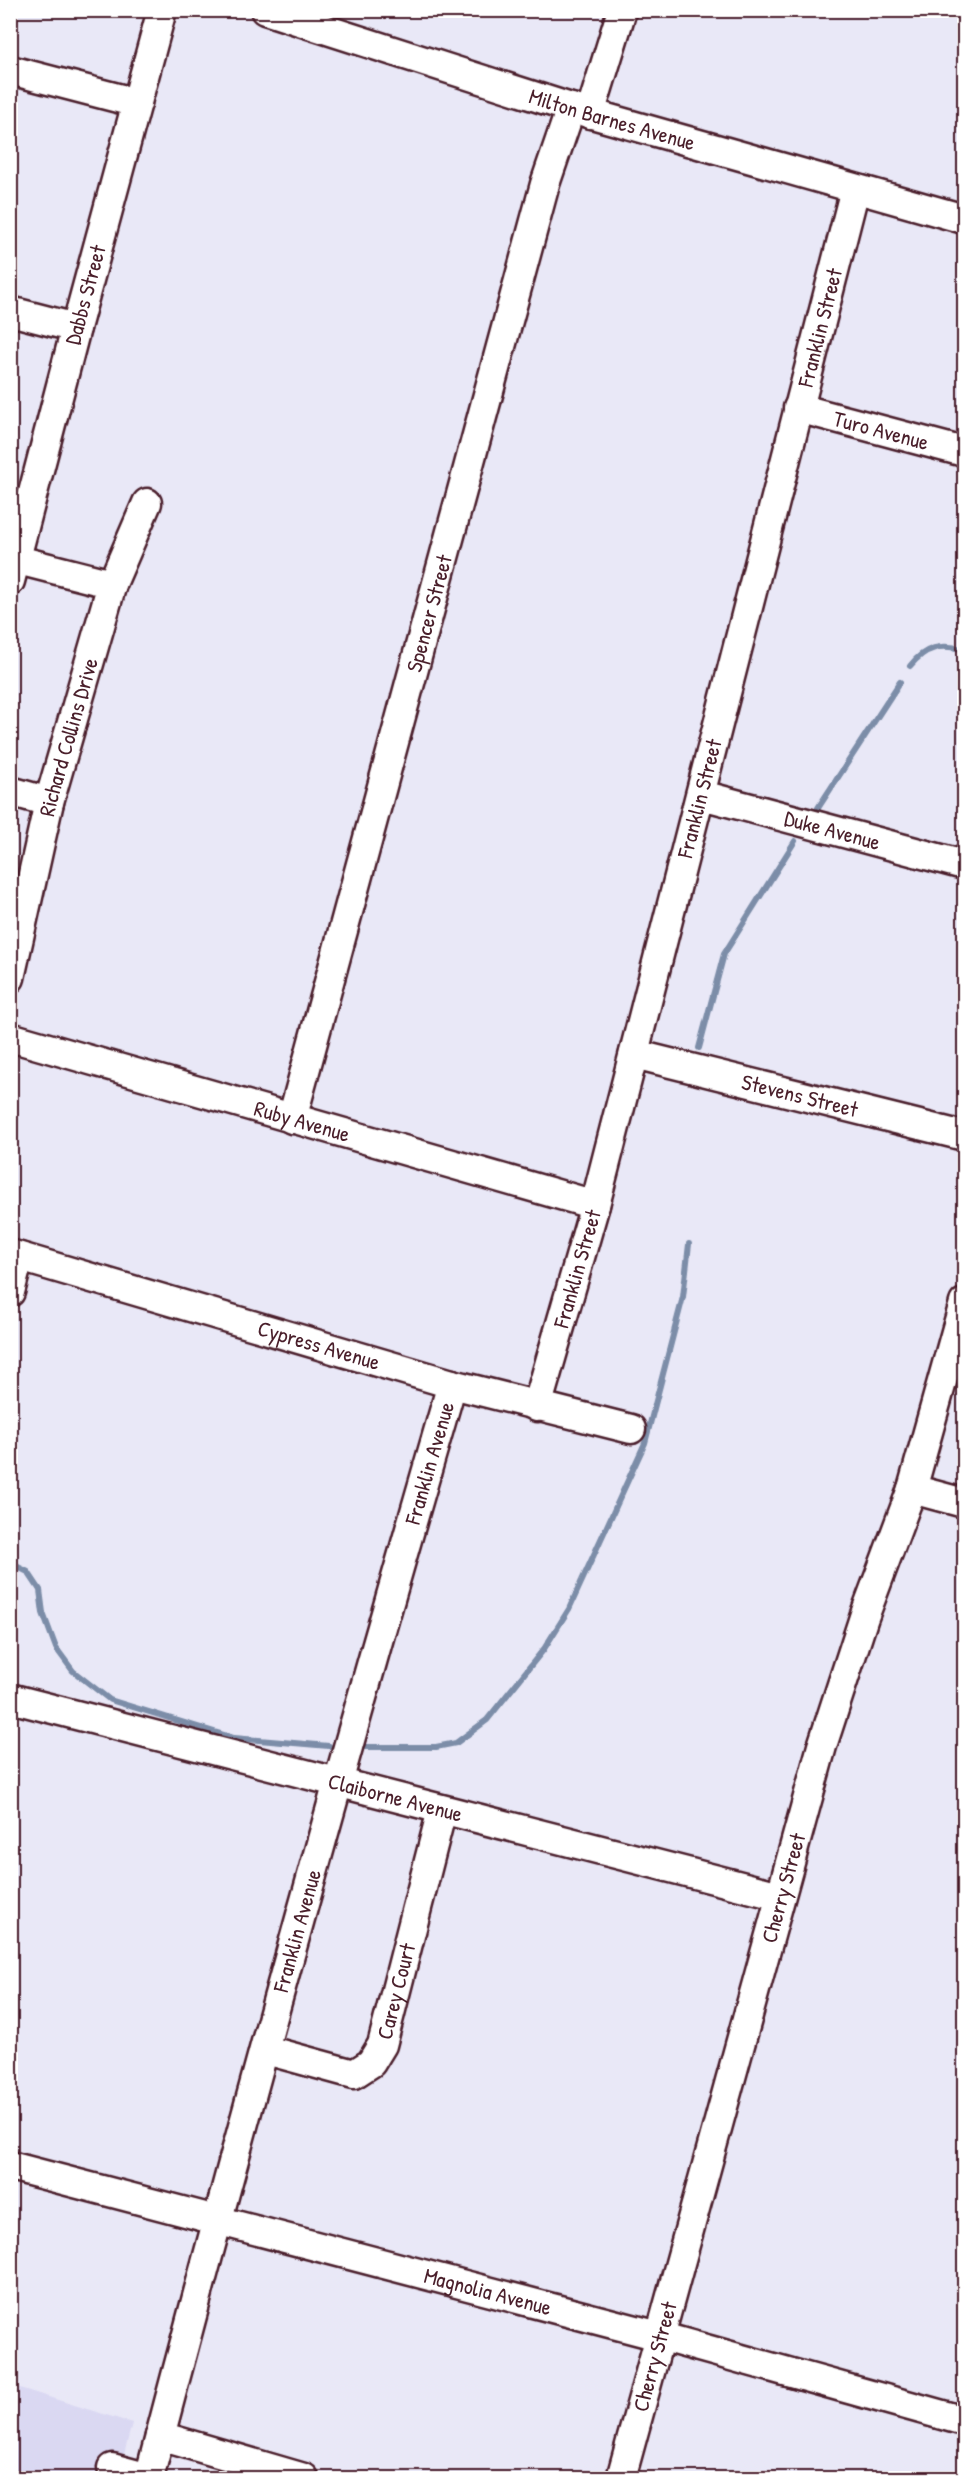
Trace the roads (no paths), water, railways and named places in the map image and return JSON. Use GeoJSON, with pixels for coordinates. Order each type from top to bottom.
{"type":"FeatureCollection","features":[{"type":"Feature","properties":{"kind":"street","name":"Dabbs Street"},"geometry":{"type":"LineString","coordinates":[[12,566],[162,10]]}},
{"type":"Feature","properties":{"kind":"street","name":"Spencer Street"},"geometry":{"type":"LineString","coordinates":[[292,1119],[545,184],[580,111],[622,10]]}},
{"type":"Feature","properties":{"kind":"street","name":"Milton Barnes Avenue"},"geometry":{"type":"LineString","coordinates":[[269,11],[580,111],[964,219]]}},
{"type":"Feature","properties":{"kind":"street"},"geometry":{"type":"LineString","coordinates":[[10,70],[137,103]]}},
{"type":"Feature","properties":{"kind":"street","name":"Franklin Street"},"geometry":{"type":"LineString","coordinates":[[537,1407],[595,1205],[702,795],[855,189]]}},
{"type":"Feature","properties":{"kind":"street"},"geometry":{"type":"LineString","coordinates":[[10,311],[76,328]]}},
{"type":"Feature","properties":{"kind":"street","name":"Turo Avenue"},"geometry":{"type":"LineString","coordinates":[[798,408],[964,452]]}},
{"type":"Feature","properties":{"kind":"street","name":"Richard Collins Drive"},"geometry":{"type":"LineString","coordinates":[[10,978],[48,802],[112,584],[147,503]]}},
{"type":"Feature","properties":{"kind":"street"},"geometry":{"type":"LineString","coordinates":[[12,566],[112,584]]}},
{"type":"Feature","properties":{"kind":"street"},"geometry":{"type":"LineString","coordinates":[[10,791],[48,802]]}},
{"type":"Feature","properties":{"kind":"street","name":"Duke Avenue"},"geometry":{"type":"LineString","coordinates":[[702,795],[964,865]]}},
{"type":"Feature","properties":{"kind":"street","name":"Ruby Avenue"},"geometry":{"type":"LineString","coordinates":[[10,1037],[595,1205]]}},
{"type":"Feature","properties":{"kind":"street","name":"Stevens Street"},"geometry":{"type":"LineString","coordinates":[[634,1054],[964,1136]]}},
{"type":"Feature","properties":{"kind":"street"},"geometry":{"type":"LineString","coordinates":[[10,1292],[15,1256]]}},
{"type":"Feature","properties":{"kind":"street","name":"Cypress Avenue"},"geometry":{"type":"LineString","coordinates":[[15,1256],[452,1384],[631,1429]]}},
{"type":"Feature","properties":{"kind":"street","name":"Cherry Street"},"geometry":{"type":"LineString","coordinates":[[621,2478],[780,1896],[842,1681],[912,1489],[964,1303]]}},
{"type":"Feature","properties":{"kind":"street","name":"Franklin Avenue"},"geometry":{"type":"LineString","coordinates":[[149,2478],[216,2219],[266,2050],[336,1782],[452,1384]]}},
{"type":"Feature","properties":{"kind":"street"},"geometry":{"type":"LineString","coordinates":[[912,1489],[964,1503]]}},
{"type":"Feature","properties":{"kind":"street","name":"Claiborne Avenue"},"geometry":{"type":"LineString","coordinates":[[10,1698],[780,1896]]}},
{"type":"Feature","properties":{"kind":"street","name":"Carey Court"},"geometry":{"type":"LineString","coordinates":[[266,2050],[354,2073],[371,2063],[382,2045],[442,1810]]}},
{"type":"Feature","properties":{"kind":"street","name":"Magnolia Avenue"},"geometry":{"type":"LineString","coordinates":[[10,2166],[659,2336],[964,2421]]}},
{"type":"Feature","properties":{"kind":"street"},"geometry":{"type":"LineString","coordinates":[[160,2436],[304,2478]]}},
{"type":"Feature","properties":{"kind":"street"},"geometry":{"type":"LineString","coordinates":[[112,2469],[149,2478]]}},
{"type":"Feature","properties":{"kind":"waterway"},"geometry":{"type":"LineString","coordinates":[[910,666],[922,654],[934,648],[948,647],[964,650]]}},
{"type":"Feature","properties":{"kind":"waterway"},"geometry":{"type":"LineString","coordinates":[[818,808],[900,682]]}},
{"type":"Feature","properties":{"kind":"waterway"},"geometry":{"type":"LineString","coordinates":[[699,1048],[724,954],[795,841]]}},
{"type":"Feature","properties":{"kind":"waterway"},"geometry":{"type":"LineString","coordinates":[[364,1747],[436,1747],[456,1743],[487,1720],[544,1649],[569,1609],[645,1443],[683,1297],[689,1244]]}},
{"type":"Feature","properties":{"kind":"waterway"},"geometry":{"type":"LineString","coordinates":[[10,1563],[28,1572],[40,1590],[43,1613],[56,1648],[73,1671],[110,1700],[234,1738],[329,1746]]}}]}
